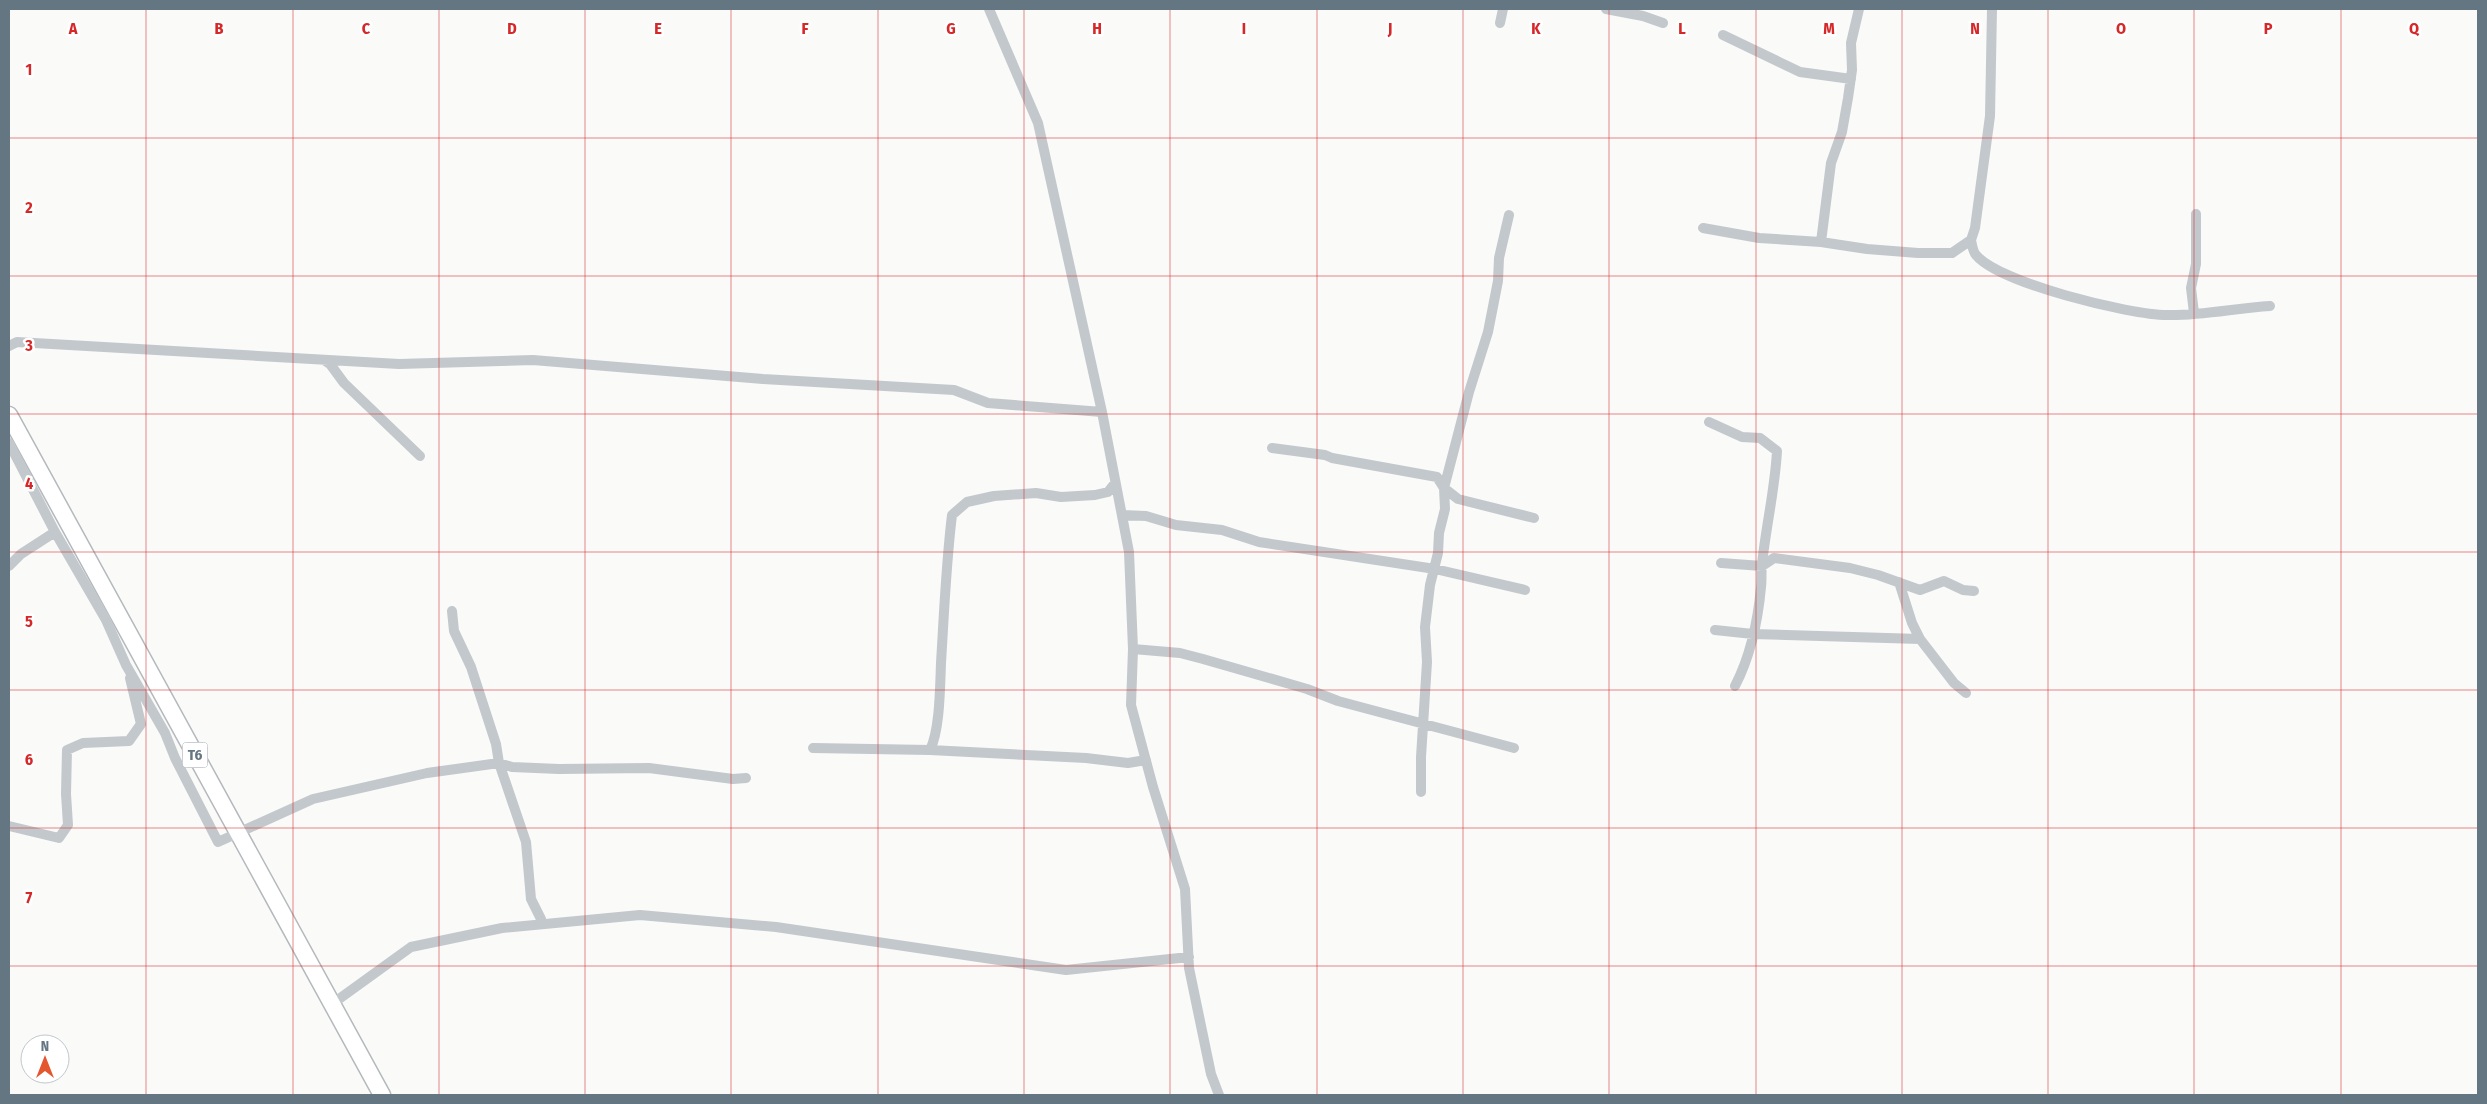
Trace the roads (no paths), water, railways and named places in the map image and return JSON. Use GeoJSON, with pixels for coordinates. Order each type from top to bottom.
{"type":"FeatureCollection","features":[{"type":"Feature","properties":{"kind":"highway","name":"T6"},"geometry":{"type":"LineString","coordinates":[[9,415],[382,1095]]}},
{"type":"Feature","properties":{"kind":"street"},"geometry":{"type":"LineString","coordinates":[[989,9],[1038,123],[1102,412],[1129,552],[1134,649],[1131,705],[1185,889],[1188,957],[1211,1074],[1219,1095]]}},
{"type":"Feature","properties":{"kind":"street"},"geometry":{"type":"LineString","coordinates":[[1500,23],[1503,9]]}},
{"type":"Feature","properties":{"kind":"street"},"geometry":{"type":"LineString","coordinates":[[1606,9],[1643,16],[1663,24]]}},
{"type":"Feature","properties":{"kind":"street"},"geometry":{"type":"LineString","coordinates":[[1821,242],[1831,163],[1842,132],[1851,79],[1851,43],[1859,9]]}},
{"type":"Feature","properties":{"kind":"street"},"geometry":{"type":"LineString","coordinates":[[1703,228],[1759,238],[1821,242],[1867,249],[1952,253],[1971,240],[1976,228],[1990,116],[1992,9]]}},
{"type":"Feature","properties":{"kind":"street"},"geometry":{"type":"LineString","coordinates":[[1724,35],[1800,72],[1851,79]]}},
{"type":"Feature","properties":{"kind":"street"},"geometry":{"type":"LineString","coordinates":[[2194,314],[2191,288],[2196,264],[2196,214]]}},
{"type":"Feature","properties":{"kind":"street"},"geometry":{"type":"LineString","coordinates":[[1421,792],[1423,722],[1428,662],[1425,627],[1430,585],[1435,569],[1439,533],[1445,509],[1444,488],[1466,400],[1488,332],[1498,281],[1499,258],[1509,216]]}},
{"type":"Feature","properties":{"kind":"street"},"geometry":{"type":"LineString","coordinates":[[1971,240],[1976,255],[2005,275],[2091,303],[2137,313],[2167,315],[2270,306]]}},
{"type":"Feature","properties":{"kind":"street"},"geometry":{"type":"LineString","coordinates":[[9,346],[17,342],[399,364],[533,360],[763,379],[954,390],[988,403],[1102,412]]}},
{"type":"Feature","properties":{"kind":"street"},"geometry":{"type":"LineString","coordinates":[[324,360],[330,364],[344,383],[420,456]]}},
{"type":"Feature","properties":{"kind":"street"},"geometry":{"type":"LineString","coordinates":[[1710,422],[1742,437],[1760,438],[1777,451],[1772,511],[1753,634],[1742,672],[1734,686]]}},
{"type":"Feature","properties":{"kind":"street"},"geometry":{"type":"LineString","coordinates":[[9,443],[55,532],[106,620],[126,665],[165,733],[175,758],[218,842],[313,799],[427,773],[499,763],[512,768],[649,768],[733,779],[746,778]]}},
{"type":"Feature","properties":{"kind":"street"},"geometry":{"type":"LineString","coordinates":[[1272,448],[1325,455],[1332,458],[1437,477],[1444,488],[1458,499],[1534,518]]}},
{"type":"Feature","properties":{"kind":"street"},"geometry":{"type":"LineString","coordinates":[[930,750],[934,741],[940,694],[948,546],[952,515],[968,502],[994,496],[1036,493],[1061,497],[1095,495],[1108,492],[1115,483]]}},
{"type":"Feature","properties":{"kind":"street"},"geometry":{"type":"LineString","coordinates":[[1122,515],[1146,516],[1176,525],[1222,530],[1259,542],[1435,569],[1525,590]]}},
{"type":"Feature","properties":{"kind":"street"},"geometry":{"type":"LineString","coordinates":[[9,566],[21,554],[55,532]]}},
{"type":"Feature","properties":{"kind":"street"},"geometry":{"type":"LineString","coordinates":[[1721,563],[1762,566],[1774,558],[1850,568],[1920,590],[1944,581],[1963,590],[1974,591]]}},
{"type":"Feature","properties":{"kind":"street"},"geometry":{"type":"LineString","coordinates":[[1899,582],[1912,623],[1920,639],[1954,683],[1966,693]]}},
{"type":"Feature","properties":{"kind":"street"},"geometry":{"type":"LineString","coordinates":[[452,611],[454,632],[471,667],[496,744],[499,763],[526,842],[531,899],[541,920]]}},
{"type":"Feature","properties":{"kind":"street"},"geometry":{"type":"LineString","coordinates":[[1715,630],[1753,634],[1920,639]]}},
{"type":"Feature","properties":{"kind":"street"},"geometry":{"type":"LineString","coordinates":[[1134,649],[1180,653],[1307,689],[1338,701],[1423,722],[1443,730],[1514,748]]}},
{"type":"Feature","properties":{"kind":"street"},"geometry":{"type":"LineString","coordinates":[[9,826],[59,838],[68,825],[66,794],[67,750],[83,743],[129,741],[141,724],[126,665]]}},
{"type":"Feature","properties":{"kind":"street"},"geometry":{"type":"LineString","coordinates":[[813,748],[930,750],[1086,758],[1128,764],[1146,760]]}},
{"type":"Feature","properties":{"kind":"street"},"geometry":{"type":"LineString","coordinates":[[332,1004],[411,947],[502,928],[640,915],[776,927],[1066,970],[1188,957]]}}]}
